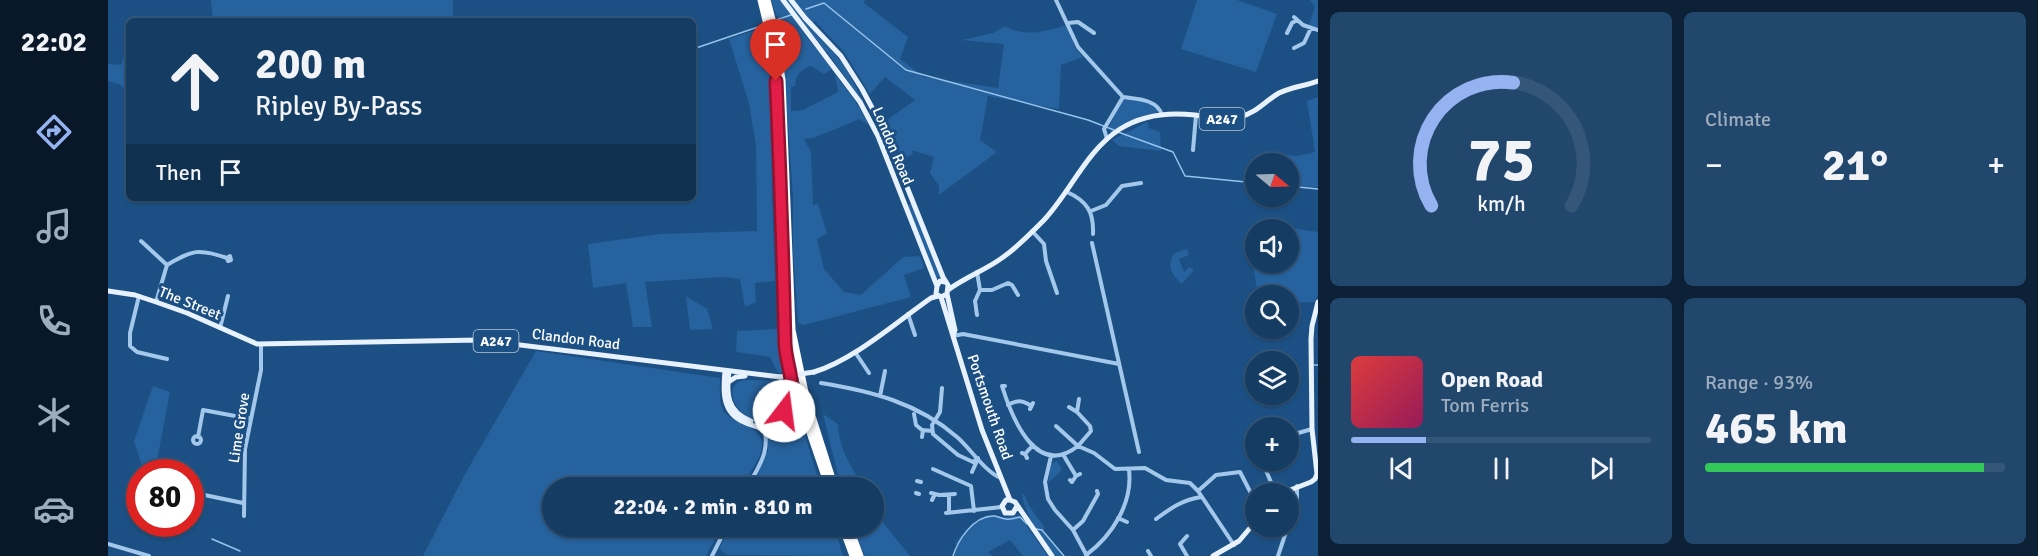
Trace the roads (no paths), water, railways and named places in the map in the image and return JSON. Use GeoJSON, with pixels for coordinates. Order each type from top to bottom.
{"type":"FeatureCollection","features":[{"type":"Feature","properties":{"kind":"highway"},"geometry":{"type":"LineString","coordinates":[[760,0],[768,29],[776,81],[786,352],[792,386],[788,406],[779,415],[764,422]]}},
{"type":"Feature","properties":{"kind":"highway"},"geometry":{"type":"LineString","coordinates":[[767,0],[774,27],[782,80],[792,330],[806,397],[831,477]]}},
{"type":"Feature","properties":{"kind":"highway"},"geometry":{"type":"LineString","coordinates":[[786,331],[804,415],[825,477]]}},
{"type":"Feature","properties":{"kind":"highway"},"geometry":{"type":"LineString","coordinates":[[846,537],[853,556]]}},
{"type":"Feature","properties":{"kind":"highway"},"geometry":{"type":"LineString","coordinates":[[853,537],[860,556]]}},
{"type":"Feature","properties":{"kind":"main road","name":"London Road"},"geometry":{"type":"LineString","coordinates":[[783,0],[868,115],[888,160],[937,294]]}},
{"type":"Feature","properties":{"kind":"main road","name":"London Road"},"geometry":{"type":"LineString","coordinates":[[791,0],[841,56],[858,82],[885,132],[947,287]]}},
{"type":"Feature","properties":{"kind":"main road","name":"A247"},"geometry":{"type":"LineString","coordinates":[[947,287],[1010,252],[1067,192],[1090,158],[1117,131],[1141,120],[1162,115],[1196,115],[1224,119],[1241,117],[1259,108],[1281,92],[1318,81]]}},
{"type":"Feature","properties":{"kind":"main road"},"geometry":{"type":"LineString","coordinates":[[940,281],[947,287],[937,294],[940,281]]}},
{"type":"Feature","properties":{"kind":"main road","name":"Portsmouth Road"},"geometry":{"type":"LineString","coordinates":[[947,287],[955,330],[953,336]]}},
{"type":"Feature","properties":{"kind":"main road","name":"The Street"},"geometry":{"type":"LineString","coordinates":[[108,291],[139,296],[261,345]]}},
{"type":"Feature","properties":{"kind":"main road","name":"Clandon Road"},"geometry":{"type":"LineString","coordinates":[[261,345],[480,340],[780,377],[815,372],[838,363],[937,294]]}},
{"type":"Feature","properties":{"kind":"main road","name":"Portsmouth Road"},"geometry":{"type":"LineString","coordinates":[[937,294],[953,336],[982,430],[1002,476],[1005,486],[1005,505]]}},
{"type":"Feature","properties":{"kind":"main road"},"geometry":{"type":"LineString","coordinates":[[1299,485],[1317,479],[1312,428],[1312,326],[1318,302]]}},
{"type":"Feature","properties":{"kind":"main road"},"geometry":{"type":"LineString","coordinates":[[727,371],[729,402],[737,413],[750,421],[764,422]]}},
{"type":"Feature","properties":{"kind":"main road"},"geometry":{"type":"LineString","coordinates":[[727,371],[724,396],[729,410],[737,418],[766,432]]}},
{"type":"Feature","properties":{"kind":"main road"},"geometry":{"type":"LineString","coordinates":[[728,383],[736,377],[759,375]]}},
{"type":"Feature","properties":{"kind":"main road"},"geometry":{"type":"LineString","coordinates":[[1025,516],[1007,514],[1005,505],[1014,501],[1025,516],[1052,556]]}},
{"type":"Feature","properties":{"kind":"main road"},"geometry":{"type":"LineString","coordinates":[[1013,513],[1017,506]]}},
{"type":"Feature","properties":{"kind":"main road"},"geometry":{"type":"LineString","coordinates":[[1213,556],[1234,545],[1245,535]]}},
{"type":"Feature","properties":{"kind":"street"},"geometry":{"type":"LineString","coordinates":[[1056,0],[1078,46],[1123,97],[1155,104],[1162,115]]}},
{"type":"Feature","properties":{"kind":"street"},"geometry":{"type":"LineString","coordinates":[[1287,33],[1295,18],[1318,30]]}},
{"type":"Feature","properties":{"kind":"street"},"geometry":{"type":"LineString","coordinates":[[1068,23],[1078,22],[1094,33]]}},
{"type":"Feature","properties":{"kind":"street"},"geometry":{"type":"LineString","coordinates":[[1294,48],[1304,43],[1311,28]]}},
{"type":"Feature","properties":{"kind":"street"},"geometry":{"type":"LineString","coordinates":[[1107,139],[1105,127],[1123,97]]}},
{"type":"Feature","properties":{"kind":"street"},"geometry":{"type":"LineString","coordinates":[[1193,150],[1196,115]]}},
{"type":"Feature","properties":{"kind":"street"},"geometry":{"type":"LineString","coordinates":[[1091,211],[1106,205],[1122,186],[1141,183]]}},
{"type":"Feature","properties":{"kind":"street"},"geometry":{"type":"LineString","coordinates":[[1067,192],[1079,197],[1091,211],[1093,234]]}},
{"type":"Feature","properties":{"kind":"street"},"geometry":{"type":"LineString","coordinates":[[1032,231],[1044,244],[1046,261],[1057,293]]}},
{"type":"Feature","properties":{"kind":"street"},"geometry":{"type":"LineString","coordinates":[[141,241],[168,266]]}},
{"type":"Feature","properties":{"kind":"street"},"geometry":{"type":"LineString","coordinates":[[1092,243],[1139,452]]}},
{"type":"Feature","properties":{"kind":"street"},"geometry":{"type":"LineString","coordinates":[[156,302],[168,266],[189,253],[210,252],[227,258]]}},
{"type":"Feature","properties":{"kind":"street"},"geometry":{"type":"LineString","coordinates":[[977,272],[980,290],[975,301],[977,315]]}},
{"type":"Feature","properties":{"kind":"street"},"geometry":{"type":"LineString","coordinates":[[980,290],[992,290],[1008,283],[1018,295]]}},
{"type":"Feature","properties":{"kind":"street"},"geometry":{"type":"LineString","coordinates":[[139,296],[130,333],[130,346],[137,352],[166,359]]}},
{"type":"Feature","properties":{"kind":"street"},"geometry":{"type":"LineString","coordinates":[[220,328],[228,296]]}},
{"type":"Feature","properties":{"kind":"street"},"geometry":{"type":"LineString","coordinates":[[908,314],[915,335]]}},
{"type":"Feature","properties":{"kind":"street"},"geometry":{"type":"LineString","coordinates":[[953,336],[963,334],[1119,364]]}},
{"type":"Feature","properties":{"kind":"street","name":"Lime Grove"},"geometry":{"type":"LineString","coordinates":[[244,516],[245,449],[261,370],[261,345]]}},
{"type":"Feature","properties":{"kind":"street"},"geometry":{"type":"LineString","coordinates":[[855,352],[868,373]]}},
{"type":"Feature","properties":{"kind":"street"},"geometry":{"type":"LineString","coordinates":[[880,396],[885,371]]}},
{"type":"Feature","properties":{"kind":"street"},"geometry":{"type":"LineString","coordinates":[[1000,380],[1008,405],[1021,430],[1033,445],[1051,456],[1064,456],[1078,446],[1091,431],[1090,426],[1069,407]]}},
{"type":"Feature","properties":{"kind":"street"},"geometry":{"type":"LineString","coordinates":[[821,383],[852,388],[906,404],[957,436],[990,471],[1002,476]]}},
{"type":"Feature","properties":{"kind":"street"},"geometry":{"type":"LineString","coordinates":[[942,388],[940,411],[934,421],[932,431],[937,439],[958,455],[976,463],[972,472]]}},
{"type":"Feature","properties":{"kind":"street"},"geometry":{"type":"LineString","coordinates":[[1077,412],[1079,399]]}},
{"type":"Feature","properties":{"kind":"street"},"geometry":{"type":"LineString","coordinates":[[1008,405],[1018,400],[1031,406]]}},
{"type":"Feature","properties":{"kind":"street"},"geometry":{"type":"LineString","coordinates":[[198,436],[203,410],[251,419]]}},
{"type":"Feature","properties":{"kind":"street"},"geometry":{"type":"LineString","coordinates":[[914,414],[916,425],[923,430],[932,431]]}},
{"type":"Feature","properties":{"kind":"street"},"geometry":{"type":"LineString","coordinates":[[752,477],[766,449],[764,422]]}},
{"type":"Feature","properties":{"kind":"street"},"geometry":{"type":"LineString","coordinates":[[1055,426],[1078,446],[1094,453],[1115,469],[1145,468],[1166,480],[1190,483],[1198,491],[1234,545]]}},
{"type":"Feature","properties":{"kind":"street"},"geometry":{"type":"LineString","coordinates":[[1299,432],[1312,428],[1318,435]]}},
{"type":"Feature","properties":{"kind":"street"},"geometry":{"type":"LineString","coordinates":[[922,437],[923,430]]}},
{"type":"Feature","properties":{"kind":"street"},"geometry":{"type":"LineString","coordinates":[[1025,455],[1033,445]]}},
{"type":"Feature","properties":{"kind":"street"},"geometry":{"type":"LineString","coordinates":[[1051,456],[1046,476],[1047,496],[1055,510],[1073,530],[1086,556],[1103,542],[1118,518],[1130,487],[1129,470]]}},
{"type":"Feature","properties":{"kind":"street"},"geometry":{"type":"LineString","coordinates":[[1064,456],[1078,475],[1072,482],[1070,480]]}},
{"type":"Feature","properties":{"kind":"street"},"geometry":{"type":"LineString","coordinates":[[973,462],[978,458]]}},
{"type":"Feature","properties":{"kind":"street"},"geometry":{"type":"LineString","coordinates":[[933,469],[971,486],[974,511]]}},
{"type":"Feature","properties":{"kind":"street"},"geometry":{"type":"LineString","coordinates":[[1198,491],[1216,475],[1240,472],[1246,483]]}},
{"type":"Feature","properties":{"kind":"street"},"geometry":{"type":"LineString","coordinates":[[932,500],[933,493],[955,494]]}},
{"type":"Feature","properties":{"kind":"street"},"geometry":{"type":"LineString","coordinates":[[1073,530],[1083,521],[1099,494]]}},
{"type":"Feature","properties":{"kind":"street"},"geometry":{"type":"LineString","coordinates":[[204,495],[243,503]]}},
{"type":"Feature","properties":{"kind":"street"},"geometry":{"type":"LineString","coordinates":[[948,495],[948,513],[994,509],[1005,505]]}},
{"type":"Feature","properties":{"kind":"street"},"geometry":{"type":"LineString","coordinates":[[1156,519],[1184,500],[1201,497]]}},
{"type":"Feature","properties":{"kind":"street"},"geometry":{"type":"LineString","coordinates":[[1118,518],[1128,522]]}},
{"type":"Feature","properties":{"kind":"street"},"geometry":{"type":"LineString","coordinates":[[1187,536],[1180,544],[1187,556]]}},
{"type":"Feature","properties":{"kind":"street"},"geometry":{"type":"LineString","coordinates":[[713,556],[722,537]]}},
{"type":"Feature","properties":{"kind":"street"},"geometry":{"type":"LineString","coordinates":[[1278,556],[1284,537]]}},
{"type":"Feature","properties":{"kind":"street"},"geometry":{"type":"LineString","coordinates":[[108,544],[149,556]]}},
{"type":"Feature","properties":{"kind":"street"},"geometry":{"type":"LineString","coordinates":[[1148,551],[1151,556]]}},
{"type":"Feature","properties":{"kind":"waterway"},"geometry":{"type":"LineString","coordinates":[[806,9],[824,3],[906,70],[1088,120],[1114,130]]}},
{"type":"Feature","properties":{"kind":"waterway"},"geometry":{"type":"LineString","coordinates":[[776,20],[791,15]]}},
{"type":"Feature","properties":{"kind":"waterway"},"geometry":{"type":"LineString","coordinates":[[696,48],[761,26]]}},
{"type":"Feature","properties":{"kind":"waterway"},"geometry":{"type":"LineString","coordinates":[[1118,132],[1173,152],[1185,176],[1245,182]]}},
{"type":"Feature","properties":{"kind":"waterway"},"geometry":{"type":"LineString","coordinates":[[1299,187],[1318,189]]}},
{"type":"Feature","properties":{"kind":"waterway"},"geometry":{"type":"LineString","coordinates":[[953,556],[967,530],[985,517],[994,516],[1004,519],[1020,517],[1027,524]]}},
{"type":"Feature","properties":{"kind":"waterway"},"geometry":{"type":"LineString","coordinates":[[1036,529],[1042,530],[1064,556]]}},
{"type":"Feature","properties":{"kind":"waterway"},"geometry":{"type":"LineString","coordinates":[[212,539],[240,551]]}}]}
